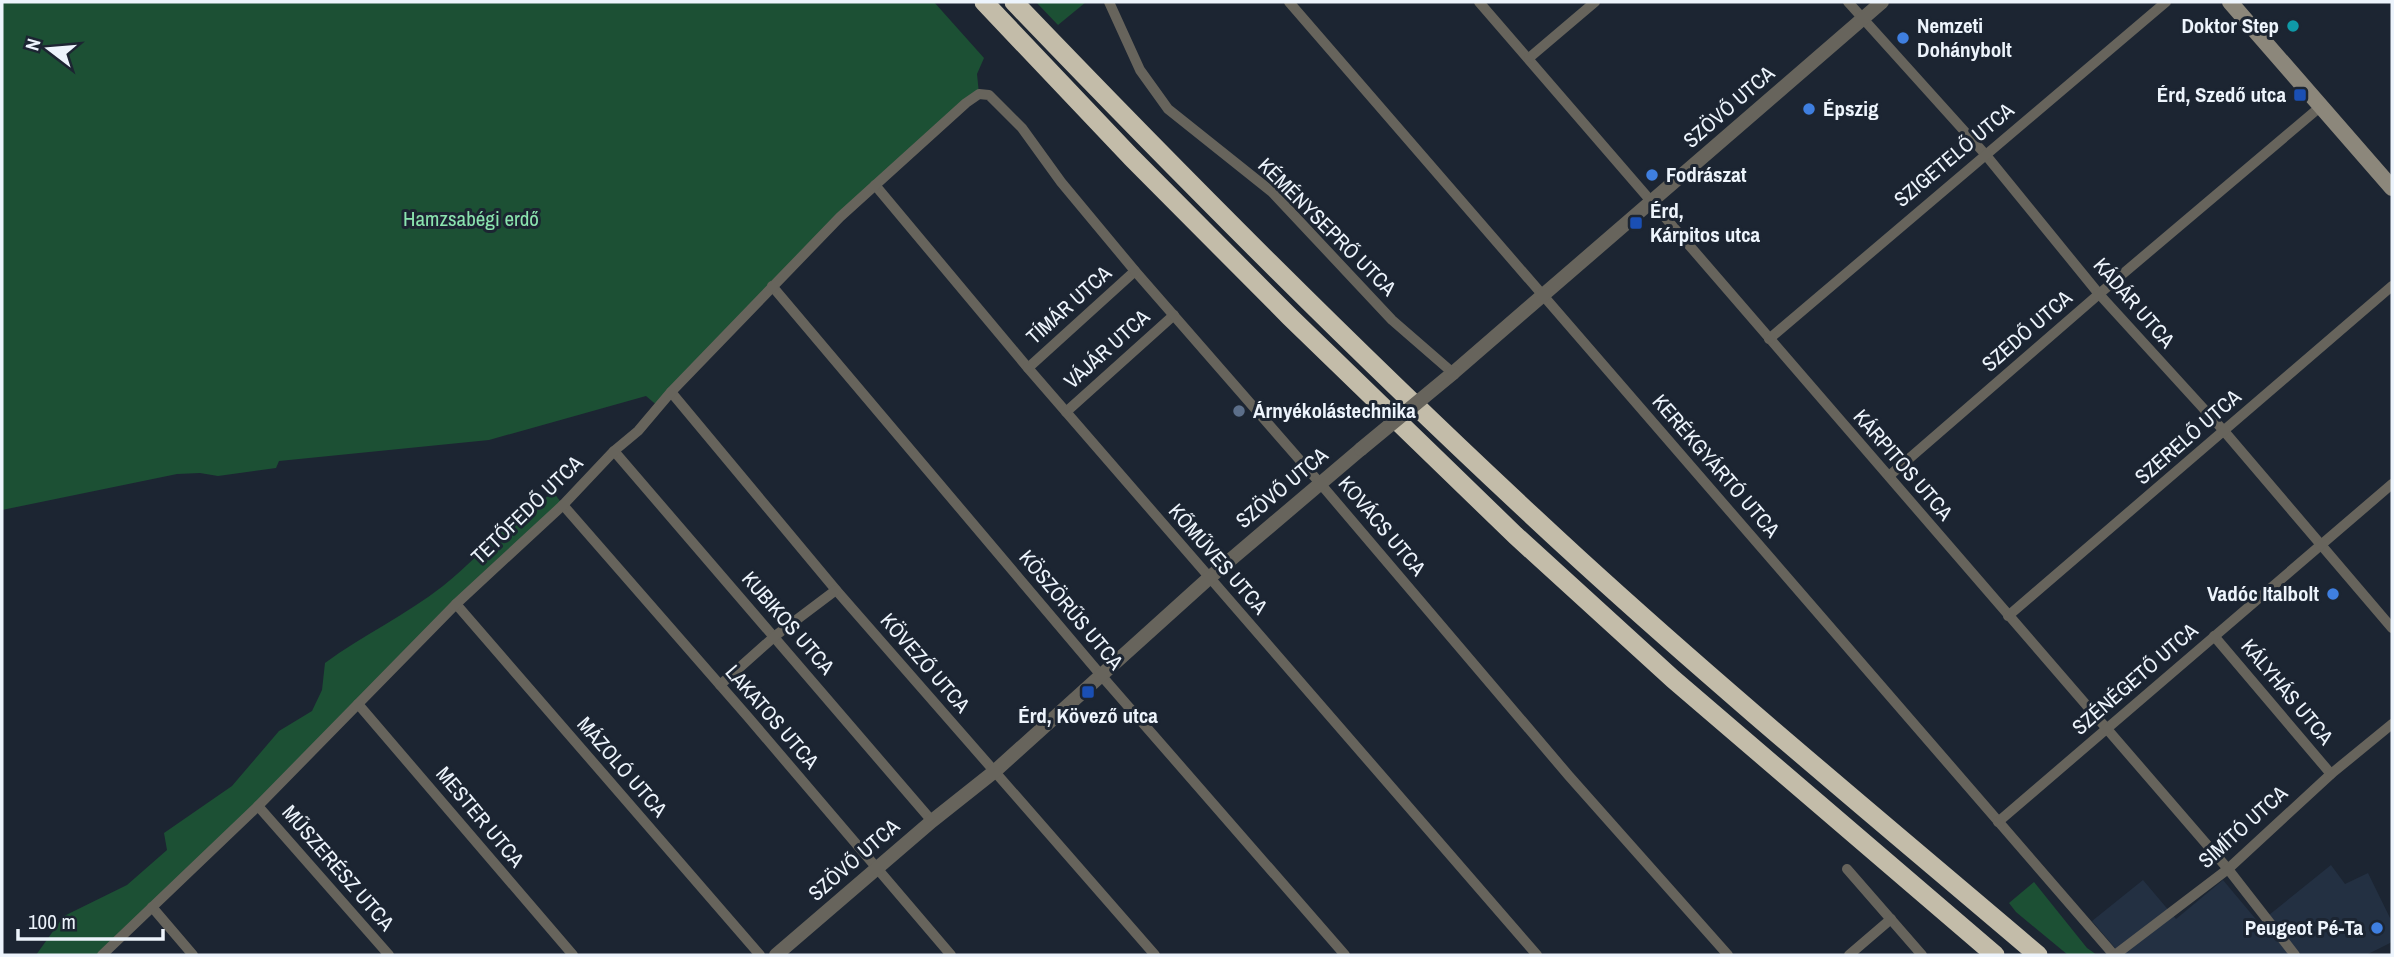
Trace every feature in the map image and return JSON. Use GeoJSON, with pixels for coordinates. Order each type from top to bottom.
{"type":"FeatureCollection","features":[{"type":"Feature","properties":{"kind":"highway"},"geometry":{"type":"LineString","coordinates":[[984,2],[1149,176],[1515,535],[1673,679],[1995,955]]}},
{"type":"Feature","properties":{"kind":"highway"},"geometry":{"type":"LineString","coordinates":[[1014,2],[1150,144],[1311,304],[1579,558],[1813,766],[2038,955]]}},
{"type":"Feature","properties":{"kind":"main road"},"geometry":{"type":"LineString","coordinates":[[2230,2],[2392,188]]}},
{"type":"Feature","properties":{"kind":"street","name":"KÉMÉNYSEPRŐ UTCA"},"geometry":{"type":"LineString","coordinates":[[1109,2],[1140,70],[1168,109],[1272,192],[1392,320],[1453,373]]}},
{"type":"Feature","properties":{"kind":"street","name":"KERÉKGYÁRTÓ UTCA"},"geometry":{"type":"LineString","coordinates":[[1289,2],[2115,955]]}},
{"type":"Feature","properties":{"kind":"street","name":"KÁRPITOS UTCA"},"geometry":{"type":"LineString","coordinates":[[1479,2],[2228,869],[2295,955]]}},
{"type":"Feature","properties":{"kind":"street"},"geometry":{"type":"LineString","coordinates":[[1529,58],[1595,2]]}},
{"type":"Feature","properties":{"kind":"street","name":"KÁDÁR UTCA"},"geometry":{"type":"LineString","coordinates":[[1848,2],[1985,154],[2099,294],[2224,431],[2392,628]]}},
{"type":"Feature","properties":{"kind":"street","name":"SZÖVŐ UTCA"},"geometry":{"type":"LineString","coordinates":[[776,955],[932,821],[995,771],[1209,578],[1453,373],[1882,2]]}},
{"type":"Feature","properties":{"kind":"street","name":"SZIGETELŐ UTCA"},"geometry":{"type":"LineString","coordinates":[[1769,339],[2166,2]]}},
{"type":"Feature","properties":{"kind":"street","name":"TETŐFEDŐ UTCA"},"geometry":{"type":"LineString","coordinates":[[102,955],[258,806],[456,604],[563,505],[614,451],[639,431],[671,392],[772,286],[875,185],[979,94]]}},
{"type":"Feature","properties":{"kind":"street","name":"KOVÁCS UTCA"},"geometry":{"type":"LineString","coordinates":[[979,94],[989,95],[1022,128],[1061,182],[1135,271],[1320,482],[1569,776],[1728,955]]}},
{"type":"Feature","properties":{"kind":"street","name":"SZEDŐ UTCA"},"geometry":{"type":"LineString","coordinates":[[1889,476],[2320,107]]}},
{"type":"Feature","properties":{"kind":"street","name":"KŐMŰVES UTCA"},"geometry":{"type":"LineString","coordinates":[[875,185],[1028,368],[1537,955]]}},
{"type":"Feature","properties":{"kind":"street","name":"TÍMÁR UTCA"},"geometry":{"type":"LineString","coordinates":[[1028,368],[1135,271]]}},
{"type":"Feature","properties":{"kind":"street","name":"KÖSZÖRŰS UTCA"},"geometry":{"type":"LineString","coordinates":[[772,286],[1100,674],[1345,955]]}},
{"type":"Feature","properties":{"kind":"street","name":"SZERELŐ UTCA"},"geometry":{"type":"LineString","coordinates":[[2008,616],[2392,286]]}},
{"type":"Feature","properties":{"kind":"street","name":"VÁJÁR UTCA"},"geometry":{"type":"LineString","coordinates":[[1066,412],[1174,315]]}},
{"type":"Feature","properties":{"kind":"street","name":"KÖVEZŐ UTCA"},"geometry":{"type":"LineString","coordinates":[[671,392],[836,590],[1155,955]]}},
{"type":"Feature","properties":{"kind":"street","name":"KUBIKOS UTCA"},"geometry":{"type":"LineString","coordinates":[[614,451],[932,821]]}},
{"type":"Feature","properties":{"kind":"street","name":"SZÉNÉGETŐ UTCA"},"geometry":{"type":"LineString","coordinates":[[1998,822],[2392,484]]}},
{"type":"Feature","properties":{"kind":"street","name":"LAKATOS UTCA"},"geometry":{"type":"LineString","coordinates":[[563,505],[951,955]]}},
{"type":"Feature","properties":{"kind":"street"},"geometry":{"type":"LineString","coordinates":[[720,685],[775,636],[836,590]]}},
{"type":"Feature","properties":{"kind":"street","name":"MÁZOLÓ UTCA"},"geometry":{"type":"LineString","coordinates":[[456,604],[760,955]]}},
{"type":"Feature","properties":{"kind":"street","name":"KÁLYHÁS UTCA"},"geometry":{"type":"LineString","coordinates":[[2214,636],[2331,774]]}},
{"type":"Feature","properties":{"kind":"street","name":"MESTER UTCA"},"geometry":{"type":"LineString","coordinates":[[358,704],[573,955]]}},
{"type":"Feature","properties":{"kind":"street","name":"SIMÍTÓ UTCA"},"geometry":{"type":"LineString","coordinates":[[2115,955],[2228,869],[2331,774],[2392,724]]}},
{"type":"Feature","properties":{"kind":"street","name":"MŰSZERÉSZ UTCA"},"geometry":{"type":"LineString","coordinates":[[258,806],[389,955]]}},
{"type":"Feature","properties":{"kind":"street"},"geometry":{"type":"LineString","coordinates":[[1847,869],[1922,955]]}},
{"type":"Feature","properties":{"kind":"street"},"geometry":{"type":"LineString","coordinates":[[152,907],[193,955]]}},
{"type":"Feature","properties":{"kind":"street"},"geometry":{"type":"LineString","coordinates":[[1849,955],[1891,919]]}},
{"type":"Feature","properties":{"kind":"shaded area"},"geometry":{"type":"Polygon","coordinates":[[[2331,865],[2345,884],[2368,873],[2392,922],[2392,942],[2366,955],[2121,955],[2092,921],[2143,880],[2176,919],[2223,880],[2259,923],[2331,865]]]}},
{"type":"Feature","properties":{"kind":"green space","name":"Hamzsabégi erdő"},"geometry":{"type":"Polygon","coordinates":[[[2,2],[934,2],[984,58],[977,74],[979,94],[875,185],[659,407],[646,396],[489,440],[279,461],[276,468],[218,476],[200,473],[177,474],[2,510],[2,2]]]}},
{"type":"Feature","properties":{"kind":"green space"},"geometry":{"type":"Polygon","coordinates":[[[1036,2],[1086,2],[1058,25],[1036,2]]]}},
{"type":"Feature","properties":{"kind":"green space"},"geometry":{"type":"Polygon","coordinates":[[[554,493],[563,505],[102,955],[36,955],[64,916],[127,885],[167,850],[164,833],[232,786],[279,731],[312,711],[322,690],[325,663],[443,586],[524,513],[554,493]]]}},
{"type":"Feature","properties":{"kind":"green space"},"geometry":{"type":"Polygon","coordinates":[[[2034,882],[2087,948],[2097,955],[2068,955],[2016,912],[2009,903],[2034,882]]]}},
{"type":"Feature","properties":{"kind":"place","name":"Doktor Step"},"geometry":{"type":"Point","coordinates":[2293,26]}},
{"type":"Feature","properties":{"kind":"place","name":"Nemzeti Dohánybolt"},"geometry":{"type":"Point","coordinates":[1903,38]}},
{"type":"Feature","properties":{"kind":"place","name":"Érd, Szedő utca"},"geometry":{"type":"Point","coordinates":[2300,95]}},
{"type":"Feature","properties":{"kind":"place","name":"Épszig"},"geometry":{"type":"Point","coordinates":[1809,109]}},
{"type":"Feature","properties":{"kind":"place","name":"Fodrászat"},"geometry":{"type":"Point","coordinates":[1652,175]}},
{"type":"Feature","properties":{"kind":"place","name":"Érd, Kárpitos utca"},"geometry":{"type":"Point","coordinates":[1636,223]}},
{"type":"Feature","properties":{"kind":"place","name":"Árnyékolástechnika"},"geometry":{"type":"Point","coordinates":[1239,411]}},
{"type":"Feature","properties":{"kind":"place","name":"Vadóc Italbolt"},"geometry":{"type":"Point","coordinates":[2333,594]}},
{"type":"Feature","properties":{"kind":"place","name":"Érd, Kövező utca"},"geometry":{"type":"Point","coordinates":[1088,692]}},
{"type":"Feature","properties":{"kind":"place","name":"Peugeot Pé-Ta"},"geometry":{"type":"Point","coordinates":[2377,928]}}]}
